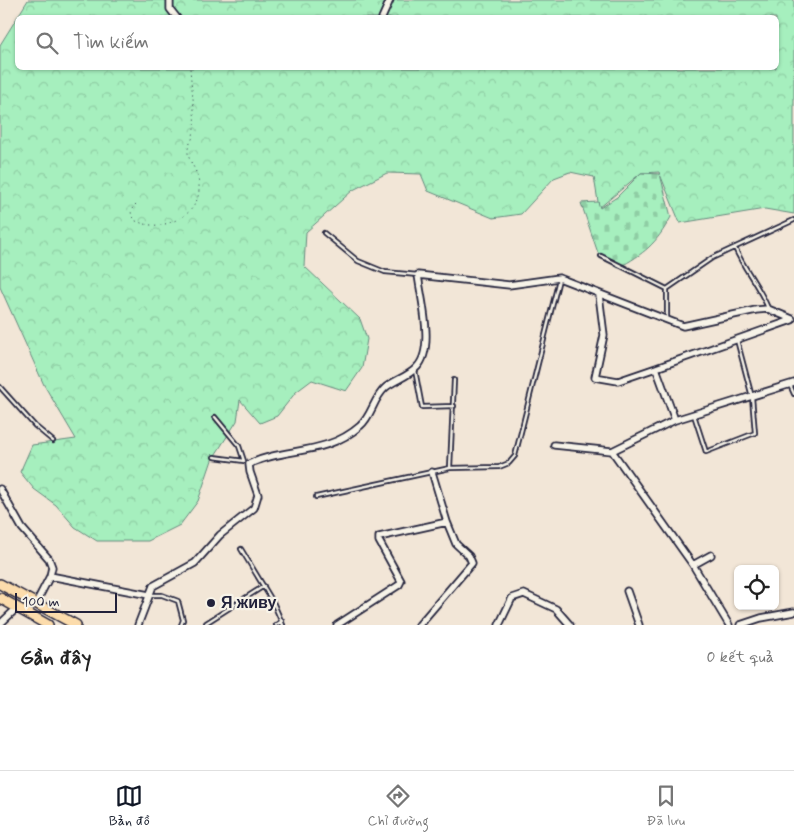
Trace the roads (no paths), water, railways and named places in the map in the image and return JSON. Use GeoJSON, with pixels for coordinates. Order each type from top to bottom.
{"type":"FeatureCollection","features":[{"type":"Feature","properties":{"kind":"main road"},"geometry":{"type":"LineString","coordinates":[[0,584],[76,625]]}},
{"type":"Feature","properties":{"kind":"main road"},"geometry":{"type":"LineString","coordinates":[[17,608],[24,597]]}},
{"type":"Feature","properties":{"kind":"main road"},"geometry":{"type":"LineString","coordinates":[[0,598],[48,625]]}},
{"type":"Feature","properties":{"kind":"street"},"geometry":{"type":"LineString","coordinates":[[170,0],[170,9],[174,15]]}},
{"type":"Feature","properties":{"kind":"street"},"geometry":{"type":"LineString","coordinates":[[383,15],[390,0]]}},
{"type":"Feature","properties":{"kind":"street"},"geometry":{"type":"LineString","coordinates":[[138,625],[149,594],[154,586],[161,580],[196,563],[220,535],[254,508],[258,495],[247,462],[311,450],[346,436],[365,422],[385,388],[415,369],[422,361],[426,342],[418,275],[509,285],[559,278],[683,326],[768,309],[793,319]]}},
{"type":"Feature","properties":{"kind":"street"},"geometry":{"type":"LineString","coordinates":[[599,295],[604,335],[595,377],[618,381],[793,319]]}},
{"type":"Feature","properties":{"kind":"street"},"geometry":{"type":"LineString","coordinates":[[656,368],[675,420]]}},
{"type":"Feature","properties":{"kind":"street"},"geometry":{"type":"LineString","coordinates":[[554,445],[612,451],[675,420],[792,384]]}},
{"type":"Feature","properties":{"kind":"street"},"geometry":{"type":"LineString","coordinates":[[612,451],[693,565],[729,625]]}},
{"type":"Feature","properties":{"kind":"street"},"geometry":{"type":"LineString","coordinates":[[420,625],[472,562],[469,556],[456,544],[447,522],[432,472]]}},
{"type":"Feature","properties":{"kind":"street"},"geometry":{"type":"LineString","coordinates":[[0,489],[30,538],[49,559],[52,567],[50,576],[36,603]]}},
{"type":"Feature","properties":{"kind":"street"},"geometry":{"type":"LineString","coordinates":[[337,625],[401,581],[379,541],[379,537],[447,522]]}},
{"type":"Feature","properties":{"kind":"street"},"geometry":{"type":"LineString","coordinates":[[693,565],[711,555]]}},
{"type":"Feature","properties":{"kind":"street"},"geometry":{"type":"LineString","coordinates":[[50,576],[149,594]]}},
{"type":"Feature","properties":{"kind":"street"},"geometry":{"type":"LineString","coordinates":[[627,591],[639,625]]}},
{"type":"Feature","properties":{"kind":"street"},"geometry":{"type":"LineString","coordinates":[[499,625],[512,598],[524,594],[556,609],[570,625]]}},
{"type":"Feature","properties":{"kind":"street"},"geometry":{"type":"LineString","coordinates":[[0,624],[17,608]]}},
{"type":"Feature","properties":{"kind":"street"},"geometry":{"type":"LineString","coordinates":[[740,625],[761,618],[794,612]]}},
{"type":"Feature","properties":{"kind":"lane"},"geometry":{"type":"LineString","coordinates":[[667,289],[712,258],[794,220]]}},
{"type":"Feature","properties":{"kind":"lane"},"geometry":{"type":"LineString","coordinates":[[324,233],[358,261],[385,272],[418,275]]}},
{"type":"Feature","properties":{"kind":"lane"},"geometry":{"type":"LineString","coordinates":[[735,248],[743,267],[761,292],[768,309]]}},
{"type":"Feature","properties":{"kind":"lane"},"geometry":{"type":"LineString","coordinates":[[601,256],[667,289]]}},
{"type":"Feature","properties":{"kind":"lane"},"geometry":{"type":"LineString","coordinates":[[316,497],[450,468],[493,468],[509,463],[515,456],[559,278]]}},
{"type":"Feature","properties":{"kind":"lane"},"geometry":{"type":"LineString","coordinates":[[666,318],[667,289]]}},
{"type":"Feature","properties":{"kind":"lane"},"geometry":{"type":"LineString","coordinates":[[694,415],[706,452],[755,433],[752,397],[737,339]]}},
{"type":"Feature","properties":{"kind":"lane"},"geometry":{"type":"LineString","coordinates":[[415,369],[422,406],[454,406]]}},
{"type":"Feature","properties":{"kind":"lane"},"geometry":{"type":"LineString","coordinates":[[450,468],[454,380]]}},
{"type":"Feature","properties":{"kind":"lane"},"geometry":{"type":"LineString","coordinates":[[792,384],[794,394]]}},
{"type":"Feature","properties":{"kind":"lane"},"geometry":{"type":"LineString","coordinates":[[0,387],[34,426],[53,442]]}},
{"type":"Feature","properties":{"kind":"lane"},"geometry":{"type":"LineString","coordinates":[[216,417],[239,446],[247,462]]}},
{"type":"Feature","properties":{"kind":"lane"},"geometry":{"type":"LineString","coordinates":[[214,457],[247,462]]}},
{"type":"Feature","properties":{"kind":"lane"},"geometry":{"type":"LineString","coordinates":[[241,549],[264,586],[283,623],[276,625]]}},
{"type":"Feature","properties":{"kind":"lane"},"geometry":{"type":"LineString","coordinates":[[206,625],[206,623],[264,586]]}},
{"type":"Feature","properties":{"kind":"lane"},"geometry":{"type":"LineString","coordinates":[[149,594],[162,595],[178,601],[183,620],[182,625]]}},
{"type":"Feature","properties":{"kind":"place","name":"Я живу"},"geometry":{"type":"Point","coordinates":[211,603]}}]}
